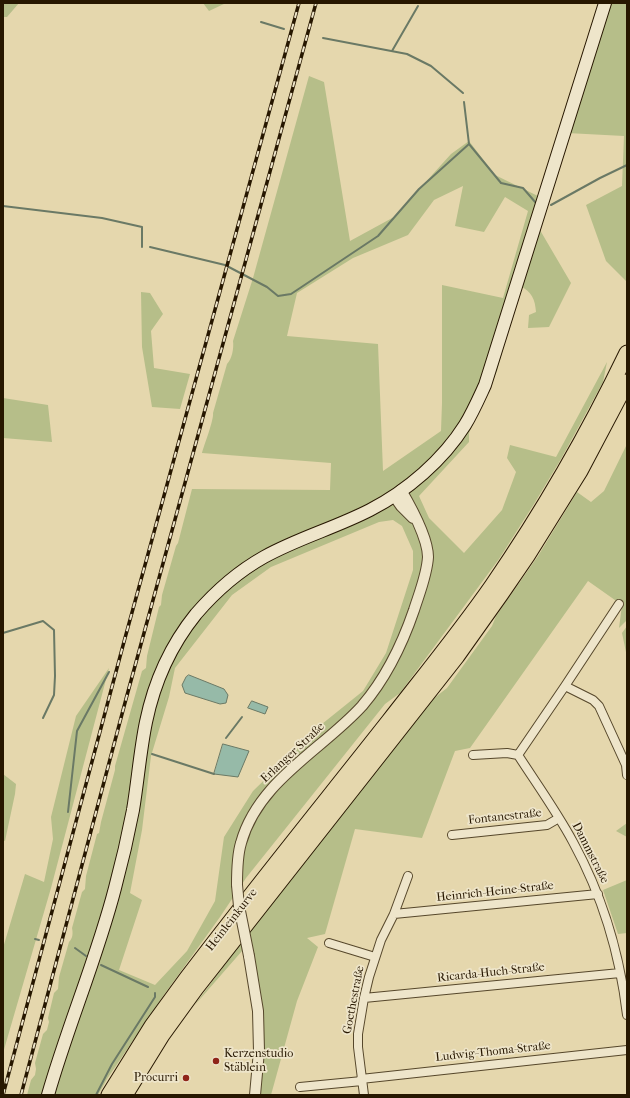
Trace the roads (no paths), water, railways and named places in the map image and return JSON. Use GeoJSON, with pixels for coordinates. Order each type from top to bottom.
{"type":"FeatureCollection","features":[{"type":"Feature","properties":{"kind":"highway","name":"Heinleinkurve"},"geometry":{"type":"LineString","coordinates":[[110,1095],[152,1026],[187,978],[444,650],[492,586],[541,511],[569,464],[627,353]]}},
{"type":"Feature","properties":{"kind":"highway","name":"Heinleinkurve"},"geometry":{"type":"LineString","coordinates":[[125,1095],[162,1035],[196,988],[457,656],[501,594],[531,550],[580,471],[627,382]]}},
{"type":"Feature","properties":{"kind":"main road"},"geometry":{"type":"LineString","coordinates":[[48,1095],[104,928],[115,889],[133,809],[146,720],[153,695],[164,666],[180,637],[196,614],[215,593],[244,570],[263,558],[297,541],[370,510],[398,493],[431,466],[464,425],[485,385],[605,3]]}},
{"type":"Feature","properties":{"kind":"street","name":"Erlanger Straße"},"geometry":{"type":"LineString","coordinates":[[255,1095],[259,1052],[258,1011],[239,906],[237,885],[238,857],[241,842],[246,827],[254,812],[278,781],[346,722],[362,705],[378,685],[399,648],[421,588],[428,558],[427,547],[408,502],[398,493]]}},
{"type":"Feature","properties":{"kind":"street"},"geometry":{"type":"LineString","coordinates":[[473,755],[507,753],[518,755],[618,604]]}},
{"type":"Feature","properties":{"kind":"street"},"geometry":{"type":"LineString","coordinates":[[565,686],[593,700],[598,706],[626,765],[627,775]]}},
{"type":"Feature","properties":{"kind":"street","name":"Dammstraße"},"geometry":{"type":"LineString","coordinates":[[518,755],[573,840],[590,874],[611,936],[620,973],[627,1015]]}},
{"type":"Feature","properties":{"kind":"street","name":"Fontanestraße"},"geometry":{"type":"LineString","coordinates":[[452,834],[547,825],[559,818]]}},
{"type":"Feature","properties":{"kind":"street","name":"Goethestraße"},"geometry":{"type":"LineString","coordinates":[[364,1095],[358,1047],[358,1034],[364,998],[375,956],[394,914],[408,876]]}},
{"type":"Feature","properties":{"kind":"street","name":"Heinrich-Heine-Straße"},"geometry":{"type":"LineString","coordinates":[[394,914],[598,894]]}},
{"type":"Feature","properties":{"kind":"street","name":"Goethestraße"},"geometry":{"type":"LineString","coordinates":[[329,943],[375,956]]}},
{"type":"Feature","properties":{"kind":"street","name":"Ricarda-Huch-Straße"},"geometry":{"type":"LineString","coordinates":[[364,998],[620,973]]}},
{"type":"Feature","properties":{"kind":"street","name":"Ludwig-Thoma-Straße"},"geometry":{"type":"LineString","coordinates":[[300,1087],[627,1050]]}},
{"type":"Feature","properties":{"kind":"waterway"},"geometry":{"type":"LineString","coordinates":[[392,51],[418,6]]}},
{"type":"Feature","properties":{"kind":"waterway"},"geometry":{"type":"LineString","coordinates":[[261,22],[284,29]]}},
{"type":"Feature","properties":{"kind":"waterway"},"geometry":{"type":"LineString","coordinates":[[323,38],[407,54],[431,66],[463,93]]}},
{"type":"Feature","properties":{"kind":"waterway"},"geometry":{"type":"LineString","coordinates":[[464,102],[469,144]]}},
{"type":"Feature","properties":{"kind":"waterway"},"geometry":{"type":"LineString","coordinates":[[150,247],[225,265],[267,287],[278,296],[291,294],[378,236],[419,189],[469,144],[501,183],[523,188],[536,203]]}},
{"type":"Feature","properties":{"kind":"waterway"},"geometry":{"type":"LineString","coordinates":[[551,205],[627,165]]}},
{"type":"Feature","properties":{"kind":"waterway"},"geometry":{"type":"LineString","coordinates":[[3,206],[102,218],[142,227],[142,247]]}},
{"type":"Feature","properties":{"kind":"waterway"},"geometry":{"type":"LineString","coordinates":[[3,633],[43,621],[54,630],[54,695],[43,718]]}},
{"type":"Feature","properties":{"kind":"waterway"},"geometry":{"type":"LineString","coordinates":[[68,812],[77,731],[109,672]]}},
{"type":"Feature","properties":{"kind":"waterway"},"geometry":{"type":"LineString","coordinates":[[226,738],[242,717]]}},
{"type":"Feature","properties":{"kind":"waterway"},"geometry":{"type":"LineString","coordinates":[[152,754],[214,774]]}},
{"type":"Feature","properties":{"kind":"waterway"},"geometry":{"type":"LineString","coordinates":[[35,939],[39,940]]}},
{"type":"Feature","properties":{"kind":"waterway"},"geometry":{"type":"LineString","coordinates":[[75,948],[86,956]]}},
{"type":"Feature","properties":{"kind":"waterway"},"geometry":{"type":"LineString","coordinates":[[101,965],[148,987]]}},
{"type":"Feature","properties":{"kind":"waterway"},"geometry":{"type":"LineString","coordinates":[[96,1095],[112,1064],[155,997],[155,993]]}},
{"type":"Feature","properties":{"kind":"railway"},"geometry":{"type":"LineString","coordinates":[[3,1095],[125,638],[299,3]]}},
{"type":"Feature","properties":{"kind":"railway"},"geometry":{"type":"LineString","coordinates":[[21,1095],[126,699],[316,3]]}},
{"type":"Feature","properties":{"kind":"place","name":"Kerzenstudio Stäblein"},"geometry":{"type":"Point","coordinates":[216,1061]}},
{"type":"Feature","properties":{"kind":"place","name":"Procurri"},"geometry":{"type":"Point","coordinates":[186,1078]}}]}
